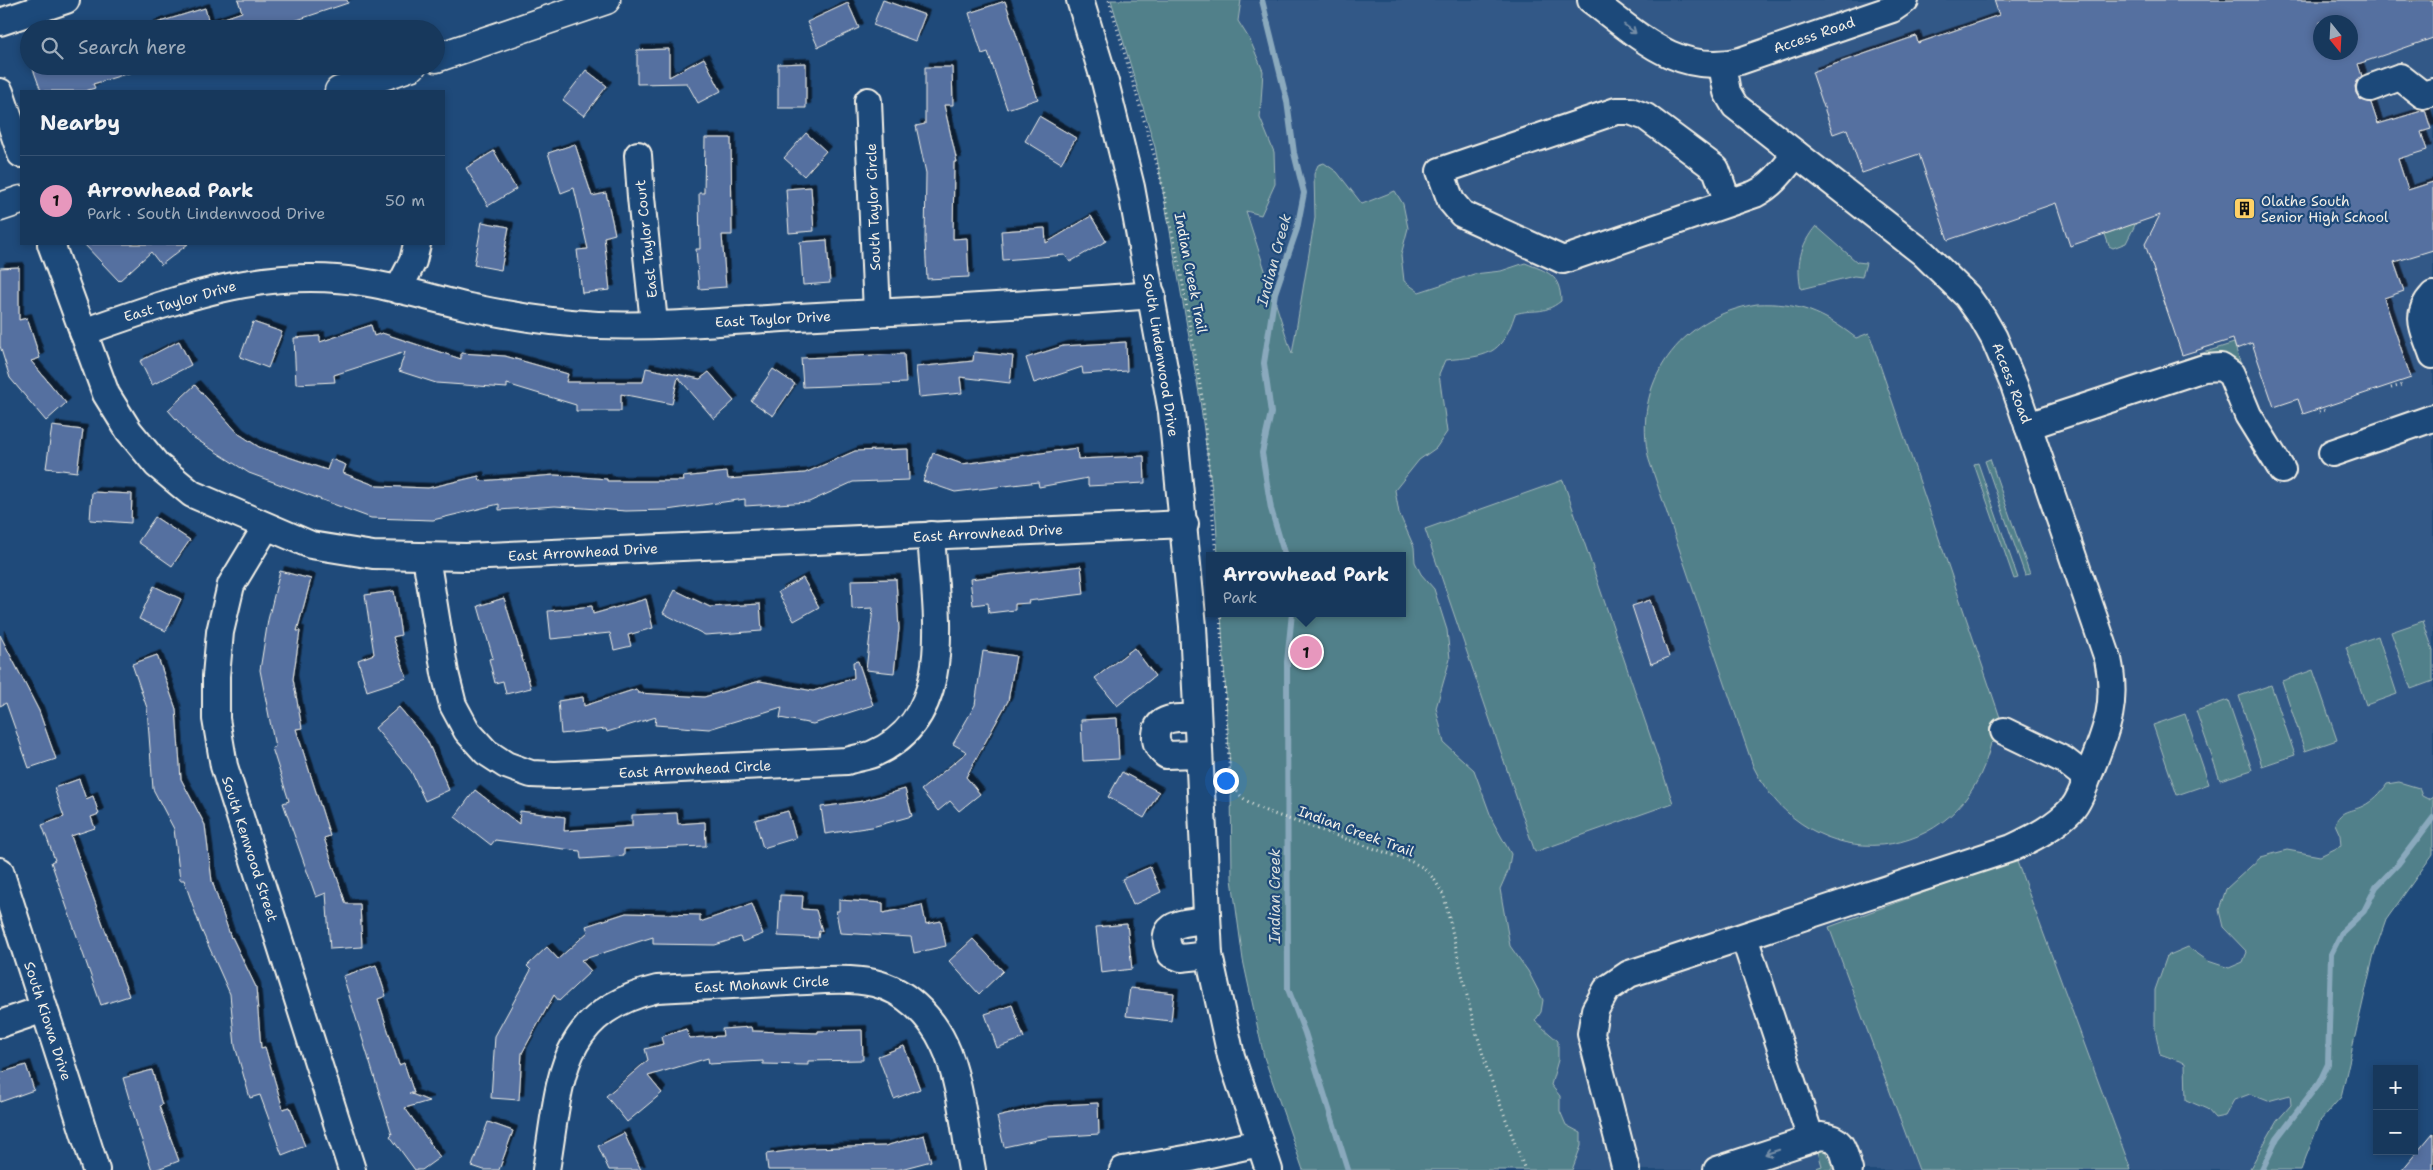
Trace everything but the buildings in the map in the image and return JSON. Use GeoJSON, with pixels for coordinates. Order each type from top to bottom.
{"type":"FeatureCollection","features":[{"type":"Feature","properties":{"kind":"main road"},"geometry":{"type":"LineString","coordinates":[[445,55],[606,0]]}},
{"type":"Feature","properties":{"kind":"main road"},"geometry":{"type":"LineString","coordinates":[[342,90],[386,75]]}},
{"type":"Feature","properties":{"kind":"main road"},"geometry":{"type":"LineString","coordinates":[[0,207],[20,200]]}},
{"type":"Feature","properties":{"kind":"street"},"geometry":{"type":"LineString","coordinates":[[0,22],[66,0]]}},
{"type":"Feature","properties":{"kind":"street","name":"South Lindenwood Drive"},"geometry":{"type":"LineString","coordinates":[[1080,0],[1105,82],[1131,186],[1172,412],[1193,626],[1209,955],[1231,1056],[1269,1170]]}},
{"type":"Feature","properties":{"kind":"street","name":"Access Road"},"geometry":{"type":"LineString","coordinates":[[1591,0],[1648,43],[1669,54],[1684,61],[1722,66],[1892,9],[1905,0]]}},
{"type":"Feature","properties":{"kind":"street","name":"Access Road"},"geometry":{"type":"LineString","coordinates":[[1626,1170],[1591,1034],[1595,1010],[1607,989],[1629,974],[2012,848],[2050,830],[2074,806],[2087,778],[2105,733],[2110,713],[2113,682],[2108,659],[2028,426],[1998,346],[1982,317],[1967,296],[1923,253],[1735,106],[1728,92],[1722,66]]}},
{"type":"Feature","properties":{"kind":"street"},"geometry":{"type":"LineString","coordinates":[[2370,88],[2400,78],[2423,95],[2433,92]]}},
{"type":"Feature","properties":{"kind":"street"},"geometry":{"type":"LineString","coordinates":[[0,92],[20,151]]}},
{"type":"Feature","properties":{"kind":"street","name":"South Taylor Circle"},"geometry":{"type":"LineString","coordinates":[[868,101],[877,313]]}},
{"type":"Feature","properties":{"kind":"street"},"geometry":{"type":"LineString","coordinates":[[1728,203],[1716,169],[1646,116],[1630,111],[1616,111],[1440,171],[1451,201],[1462,214],[1563,260],[1728,203],[1767,188],[1796,154]]}},
{"type":"Feature","properties":{"kind":"street","name":"East Taylor Court"},"geometry":{"type":"LineString","coordinates":[[638,155],[640,197],[654,324]]}},
{"type":"Feature","properties":{"kind":"street","name":"East Arrowhead Drive"},"geometry":{"type":"LineString","coordinates":[[51,245],[106,394],[129,431],[157,465],[192,494],[311,545],[373,555],[466,557],[1184,524]]}},
{"type":"Feature","properties":{"kind":"street"},"geometry":{"type":"LineString","coordinates":[[398,290],[413,261],[417,245]]}},
{"type":"Feature","properties":{"kind":"street","name":"East Taylor Drive"},"geometry":{"type":"LineString","coordinates":[[83,332],[196,294],[235,284],[306,278],[367,283],[472,308],[550,321],[598,325],[654,324],[1025,305],[1152,295]]}},
{"type":"Feature","properties":{"kind":"street"},"geometry":{"type":"LineString","coordinates":[[2433,295],[2423,308],[2421,319],[2433,355]]}},
{"type":"Feature","properties":{"kind":"street"},"geometry":{"type":"LineString","coordinates":[[2028,426],[2204,368],[2221,367],[2234,378],[2248,415],[2282,470]]}},
{"type":"Feature","properties":{"kind":"street"},"geometry":{"type":"LineString","coordinates":[[2332,453],[2433,418]]}},
{"type":"Feature","properties":{"kind":"street","name":"South Kenwood Street"},"geometry":{"type":"LineString","coordinates":[[266,527],[232,585],[220,632],[216,676],[216,719],[224,766],[352,1170]]}},
{"type":"Feature","properties":{"kind":"street","name":"East Arrowhead Circle"},"geometry":{"type":"LineString","coordinates":[[426,557],[452,705],[467,732],[486,752],[506,765],[531,774],[555,775],[847,761],[873,754],[901,736],[918,718],[931,692],[937,666],[931,535]]}},
{"type":"Feature","properties":{"kind":"street"},"geometry":{"type":"LineString","coordinates":[[1197,718],[1171,719],[1162,722],[1156,730],[1155,740],[1159,748],[1166,755],[1198,754]]}},
{"type":"Feature","properties":{"kind":"street"},"geometry":{"type":"LineString","coordinates":[[2004,731],[2064,760],[2087,778]]}},
{"type":"Feature","properties":{"kind":"street","name":"South Kiowa Drive"},"geometry":{"type":"LineString","coordinates":[[0,871],[96,1170]]}},
{"type":"Feature","properties":{"kind":"street"},"geometry":{"type":"LineString","coordinates":[[1208,920],[1179,924],[1171,928],[1166,935],[1166,943],[1171,954],[1181,958],[1209,955]]}},
{"type":"Feature","properties":{"kind":"street"},"geometry":{"type":"LineString","coordinates":[[1744,937],[1811,1139]]}},
{"type":"Feature","properties":{"kind":"street","name":"East Mohawk Circle"},"geometry":{"type":"LineString","coordinates":[[546,1170],[563,1073],[574,1044],[588,1024],[610,1006],[632,995],[657,989],[833,980],[874,983],[895,991],[911,1001],[932,1022],[944,1044],[954,1080],[972,1170]]}},
{"type":"Feature","properties":{"kind":"street"},"geometry":{"type":"LineString","coordinates":[[0,1024],[44,1008]]}},
{"type":"Feature","properties":{"kind":"street"},"geometry":{"type":"LineString","coordinates":[[1717,1170],[1811,1139],[1826,1136],[1839,1142],[1849,1170]]}},
{"type":"Feature","properties":{"kind":"street"},"geometry":{"type":"LineString","coordinates":[[1123,1170],[1259,1143]]}},
{"type":"Feature","properties":{"kind":"path","name":"Indian Creek Trail"},"geometry":{"type":"LineString","coordinates":[[1109,0],[1160,175],[1182,279],[1203,403],[1216,552]]}},
{"type":"Feature","properties":{"kind":"path"},"geometry":{"type":"LineString","coordinates":[[2391,388],[2402,385]]}},
{"type":"Feature","properties":{"kind":"path"},"geometry":{"type":"LineString","coordinates":[[2319,412],[2325,410]]}},
{"type":"Feature","properties":{"kind":"path","name":"Indian Creek Trail"},"geometry":{"type":"LineString","coordinates":[[1220,617],[1230,778],[1236,793],[1247,803],[1268,812],[1410,861],[1424,868],[1434,879],[1444,896],[1471,1013],[1487,1069],[1525,1170]]}},
{"type":"Feature","properties":{"kind":"shaded area"},"geometry":{"type":"Polygon","coordinates":[[[1179,0],[2433,0],[2433,842],[2358,950],[2294,1170],[1555,1170],[1403,617],[1406,617],[1406,552],[1356,552],[1179,0]]]}},
{"type":"Feature","properties":{"kind":"green space"},"geometry":{"type":"Polygon","coordinates":[[[1111,0],[1241,0],[1238,21],[1250,40],[1263,71],[1260,118],[1274,152],[1275,184],[1261,215],[1246,211],[1292,354],[1315,218],[1314,174],[1318,165],[1324,163],[1337,172],[1362,204],[1395,191],[1403,204],[1408,228],[1401,255],[1404,281],[1419,292],[1474,274],[1501,271],[1525,263],[1551,275],[1558,285],[1561,301],[1548,309],[1515,314],[1504,339],[1490,352],[1472,357],[1445,360],[1439,374],[1447,432],[1436,448],[1419,460],[1395,490],[1399,513],[1414,547],[1415,562],[1421,574],[1434,589],[1447,630],[1450,659],[1436,708],[1444,743],[1474,770],[1493,822],[1511,854],[1508,871],[1500,889],[1510,946],[1528,971],[1543,1000],[1541,1012],[1535,1021],[1558,1041],[1558,1060],[1551,1085],[1560,1096],[1560,1111],[1566,1125],[1581,1133],[1581,1146],[1572,1170],[1303,1170],[1264,1057],[1243,960],[1232,879],[1231,785],[1221,617],[1406,617],[1406,552],[1218,552],[1216,520],[1199,393],[1155,147],[1111,0]]]}},
{"type":"Feature","properties":{"kind":"green space"},"geometry":{"type":"Polygon","coordinates":[[[2136,223],[2126,243],[2113,248],[2109,246],[2105,234],[2136,223]]]}},
{"type":"Feature","properties":{"kind":"green space"},"geometry":{"type":"Polygon","coordinates":[[[1816,226],[1857,262],[1866,263],[1862,277],[1854,276],[1801,289],[1799,264],[1806,240],[1816,226]]]}},
{"type":"Feature","properties":{"kind":"green space"},"geometry":{"type":"Polygon","coordinates":[[[1757,304],[1785,305],[1810,311],[1833,322],[1856,338],[1869,333],[2007,738],[1991,743],[1975,785],[1950,816],[1918,836],[1882,845],[1845,842],[1809,829],[1778,803],[1753,766],[1649,460],[1645,432],[1647,405],[1655,380],[1667,358],[1684,338],[1705,323],[1730,311],[1757,304]]]}},
{"type":"Feature","properties":{"kind":"green space"},"geometry":{"type":"Polygon","coordinates":[[[2234,343],[2241,365],[2231,358],[2217,354],[2184,359],[2234,343]]]}},
{"type":"Feature","properties":{"kind":"green space"},"geometry":{"type":"Polygon","coordinates":[[[1990,459],[2030,574],[2025,575],[1985,461],[1990,459]]]}},
{"type":"Feature","properties":{"kind":"green space"},"geometry":{"type":"Polygon","coordinates":[[[1978,463],[2018,578],[2014,579],[1974,464],[1978,463]]]}},
{"type":"Feature","properties":{"kind":"green space"},"geometry":{"type":"Polygon","coordinates":[[[1563,480],[1673,803],[1535,852],[1425,529],[1563,480]]]}},
{"type":"Feature","properties":{"kind":"green space"},"geometry":{"type":"Polygon","coordinates":[[[2423,621],[2433,650],[2433,681],[2411,689],[2391,632],[2423,621]]]}},
{"type":"Feature","properties":{"kind":"green space"},"geometry":{"type":"Polygon","coordinates":[[[2378,636],[2397,694],[2366,705],[2346,647],[2378,636]]]}},
{"type":"Feature","properties":{"kind":"green space"},"geometry":{"type":"Polygon","coordinates":[[[2313,670],[2337,740],[2305,751],[2282,681],[2313,670]]]}},
{"type":"Feature","properties":{"kind":"green space"},"geometry":{"type":"Polygon","coordinates":[[[2271,685],[2295,755],[2262,766],[2239,696],[2271,685]]]}},
{"type":"Feature","properties":{"kind":"green space"},"geometry":{"type":"Polygon","coordinates":[[[2228,700],[2252,770],[2220,780],[2196,711],[2228,700]]]}},
{"type":"Feature","properties":{"kind":"green space"},"geometry":{"type":"Polygon","coordinates":[[[2185,714],[2209,784],[2177,795],[2153,725],[2185,714]]]}},
{"type":"Feature","properties":{"kind":"green space"},"geometry":{"type":"Polygon","coordinates":[[[2399,782],[2419,788],[2422,796],[2428,799],[2433,796],[2433,854],[2386,920],[2374,954],[2341,1097],[2320,1121],[2301,1170],[2249,1170],[2277,1121],[2291,1105],[2290,1095],[2268,1101],[2250,1094],[2234,1100],[2225,1116],[2215,1118],[2207,1109],[2186,1100],[2185,1063],[2160,1054],[2155,1029],[2155,990],[2167,956],[2188,947],[2208,961],[2229,968],[2243,962],[2247,952],[2223,927],[2219,910],[2226,889],[2261,857],[2287,850],[2320,856],[2341,846],[2340,835],[2335,824],[2337,819],[2343,813],[2370,802],[2387,784],[2399,782]]]}},
{"type":"Feature","properties":{"kind":"green space"},"geometry":{"type":"Polygon","coordinates":[[[2016,859],[2131,1170],[1919,1170],[1829,927],[2016,859]]]}},
{"type":"Feature","properties":{"kind":"green space"},"geometry":{"type":"Polygon","coordinates":[[[1824,1148],[1832,1170],[1810,1170],[1822,1166],[1818,1152],[1824,1148]]]}},
{"type":"Feature","properties":{"kind":"waterway","name":"Indian Creek"},"geometry":{"type":"LineString","coordinates":[[1262,0],[1287,101],[1294,153],[1304,193],[1297,229],[1275,293],[1264,363],[1271,413],[1262,453],[1271,509],[1284,552]]}},
{"type":"Feature","properties":{"kind":"waterway","name":"Indian Creek"},"geometry":{"type":"LineString","coordinates":[[1292,617],[1287,662],[1288,989],[1305,1033],[1348,1170]]}},
{"type":"Feature","properties":{"kind":"waterway"},"geometry":{"type":"LineString","coordinates":[[2262,1170],[2277,1138],[2319,1083],[2328,1064],[2331,954],[2342,932],[2364,911],[2376,887],[2398,864],[2433,818]]}},
{"type":"Feature","properties":{"kind":"place","name":"Olathe South Senior High School"},"geometry":{"type":"Point","coordinates":[2245,209]}},
{"type":"Feature","properties":{"kind":"place","name":"Arrowhead Park"},"geometry":{"type":"Point","coordinates":[1306,652]}}]}
